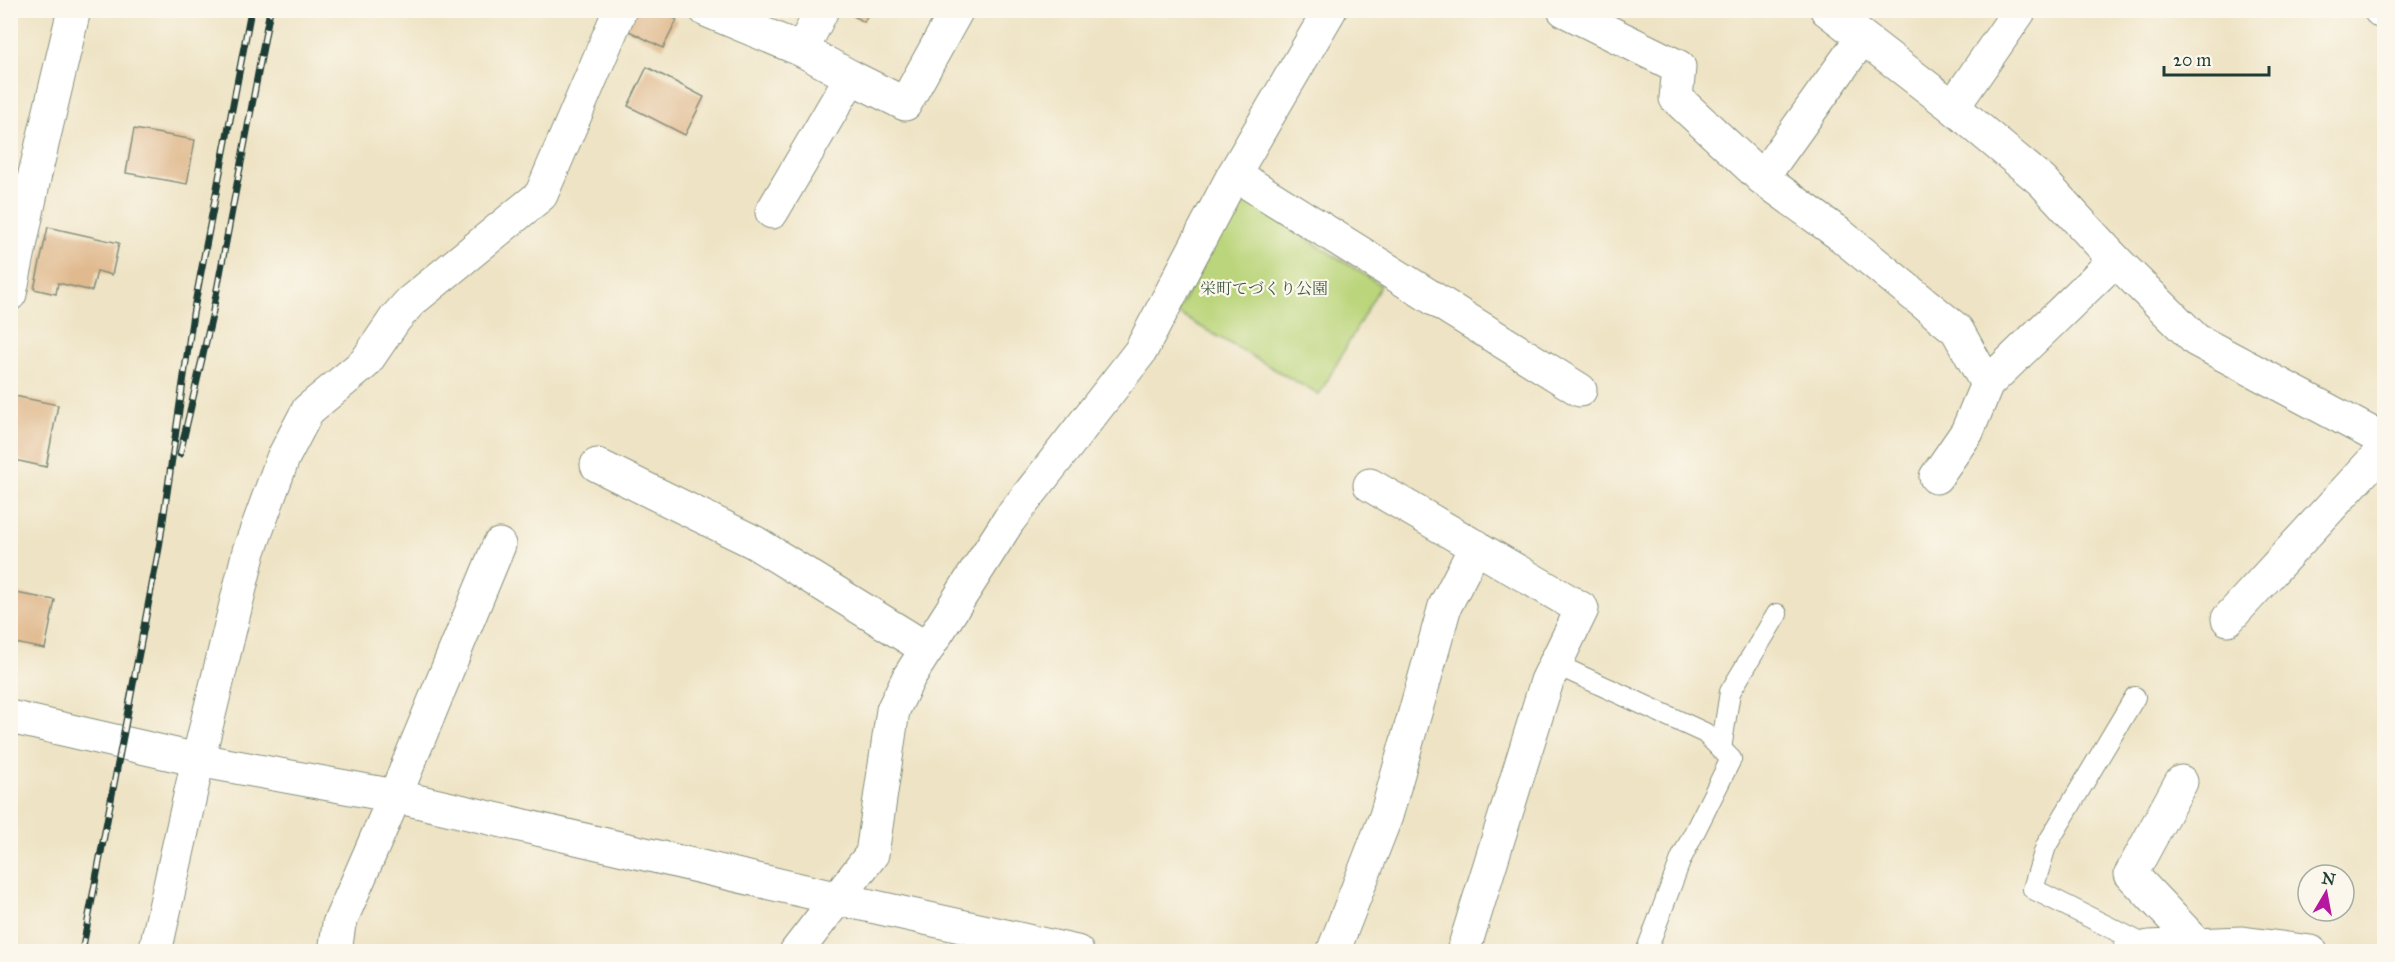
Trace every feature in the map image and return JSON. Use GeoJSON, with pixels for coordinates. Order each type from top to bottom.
{"type":"FeatureCollection","features":[{"type":"Feature","properties":{"kind":"street"},"geometry":{"type":"LineString","coordinates":[[10,294],[35,174],[74,10]]}},
{"type":"Feature","properties":{"kind":"street"},"geometry":{"type":"LineString","coordinates":[[155,951],[198,760],[249,551],[283,458],[308,410],[365,363],[395,318],[410,302],[542,195],[620,10]]}},
{"type":"Feature","properties":{"kind":"street"},"geometry":{"type":"LineString","coordinates":[[706,10],[802,50],[905,104],[957,10]]}},
{"type":"Feature","properties":{"kind":"street"},"geometry":{"type":"LineString","coordinates":[[802,50],[822,10]]}},
{"type":"Feature","properties":{"kind":"street"},"geometry":{"type":"LineString","coordinates":[[796,951],[835,898],[872,854],[893,710],[909,677],[1009,520],[1140,352],[1234,174],[1330,10]]}},
{"type":"Feature","properties":{"kind":"street"},"geometry":{"type":"LineString","coordinates":[[1564,10],[1680,67],[1676,98],[1762,178],[1838,233],[1956,330],[1986,384]]}},
{"type":"Feature","properties":{"kind":"street"},"geometry":{"type":"LineString","coordinates":[[1827,10],[1953,107],[2042,181],[2115,260],[2196,340],[2385,440]]}},
{"type":"Feature","properties":{"kind":"street"},"geometry":{"type":"LineString","coordinates":[[1953,107],[2020,10]]}},
{"type":"Feature","properties":{"kind":"street"},"geometry":{"type":"LineString","coordinates":[[2380,10],[2385,14]]}},
{"type":"Feature","properties":{"kind":"street"},"geometry":{"type":"LineString","coordinates":[[1762,178],[1862,38]]}},
{"type":"Feature","properties":{"kind":"street"},"geometry":{"type":"LineString","coordinates":[[772,212],[851,77]]}},
{"type":"Feature","properties":{"kind":"street"},"geometry":{"type":"LineString","coordinates":[[1234,174],[1580,390]]}},
{"type":"Feature","properties":{"kind":"street"},"geometry":{"type":"LineString","coordinates":[[1936,477],[1967,432],[1986,384],[2115,260]]}},
{"type":"Feature","properties":{"kind":"street"},"geometry":{"type":"LineString","coordinates":[[2228,619],[2385,450]]}},
{"type":"Feature","properties":{"kind":"street"},"geometry":{"type":"LineString","coordinates":[[597,465],[754,542],[927,649]]}},
{"type":"Feature","properties":{"kind":"street"},"geometry":{"type":"LineString","coordinates":[[1370,484],[1582,609],[1547,681],[1463,951]]}},
{"type":"Feature","properties":{"kind":"street"},"geometry":{"type":"LineString","coordinates":[[335,951],[339,924],[395,796],[499,545]]}},
{"type":"Feature","properties":{"kind":"street"},"geometry":{"type":"LineString","coordinates":[[1333,951],[1386,816],[1444,606],[1476,546]]}},
{"type":"Feature","properties":{"kind":"street"},"geometry":{"type":"LineString","coordinates":[[10,717],[198,760],[395,796],[835,898],[1077,951]]}},
{"type":"Feature","properties":{"kind":"street"},"geometry":{"type":"LineString","coordinates":[[2181,782],[2131,874],[2199,946]]}},
{"type":"Feature","properties":{"kind":"street"},"geometry":{"type":"LineString","coordinates":[[2139,949],[2242,943],[2311,951]]}},
{"type":"Feature","properties":{"kind":"lane"},"geometry":{"type":"LineString","coordinates":[[1721,749],[1730,692],[1777,614]]}},
{"type":"Feature","properties":{"kind":"lane"},"geometry":{"type":"LineString","coordinates":[[1556,664],[1705,733],[1731,759],[1681,859],[1646,951]]}},
{"type":"Feature","properties":{"kind":"lane"},"geometry":{"type":"LineString","coordinates":[[2135,697],[2046,846],[2033,889],[2139,949]]}},
{"type":"Feature","properties":{"kind":"green space","name":"栄町てづくり公園"},"geometry":{"type":"Polygon","coordinates":[[[1249,202],[1381,285],[1319,395],[1177,313],[1234,207],[1249,202]]]}},
{"type":"Feature","properties":{"kind":"building"},"geometry":{"type":"Polygon","coordinates":[[[634,10],[657,10],[677,20],[663,48],[625,29],[634,10]]]}},
{"type":"Feature","properties":{"kind":"building"},"geometry":{"type":"Polygon","coordinates":[[[843,10],[870,10],[864,22],[843,10]]]}},
{"type":"Feature","properties":{"kind":"building"},"geometry":{"type":"Polygon","coordinates":[[[647,67],[704,97],[685,135],[628,106],[647,67]]]}},
{"type":"Feature","properties":{"kind":"building"},"geometry":{"type":"Polygon","coordinates":[[[134,129],[195,140],[187,184],[126,173],[134,129]]]}},
{"type":"Feature","properties":{"kind":"building"},"geometry":{"type":"Polygon","coordinates":[[[48,227],[119,243],[112,275],[97,271],[92,291],[58,283],[56,294],[34,289],[48,227]]]}},
{"type":"Feature","properties":{"kind":"building"},"geometry":{"type":"Polygon","coordinates":[[[10,395],[58,405],[46,467],[10,459],[10,395]]]}},
{"type":"Feature","properties":{"kind":"building"},"geometry":{"type":"Polygon","coordinates":[[[10,592],[55,600],[45,649],[10,642],[10,592]]]}},
{"type":"Feature","properties":{"kind":"railway"},"geometry":{"type":"LineString","coordinates":[[82,952],[159,548],[193,314],[251,10]]}},
{"type":"Feature","properties":{"kind":"railway"},"geometry":{"type":"LineString","coordinates":[[180,454],[212,316],[270,10]]}}]}
